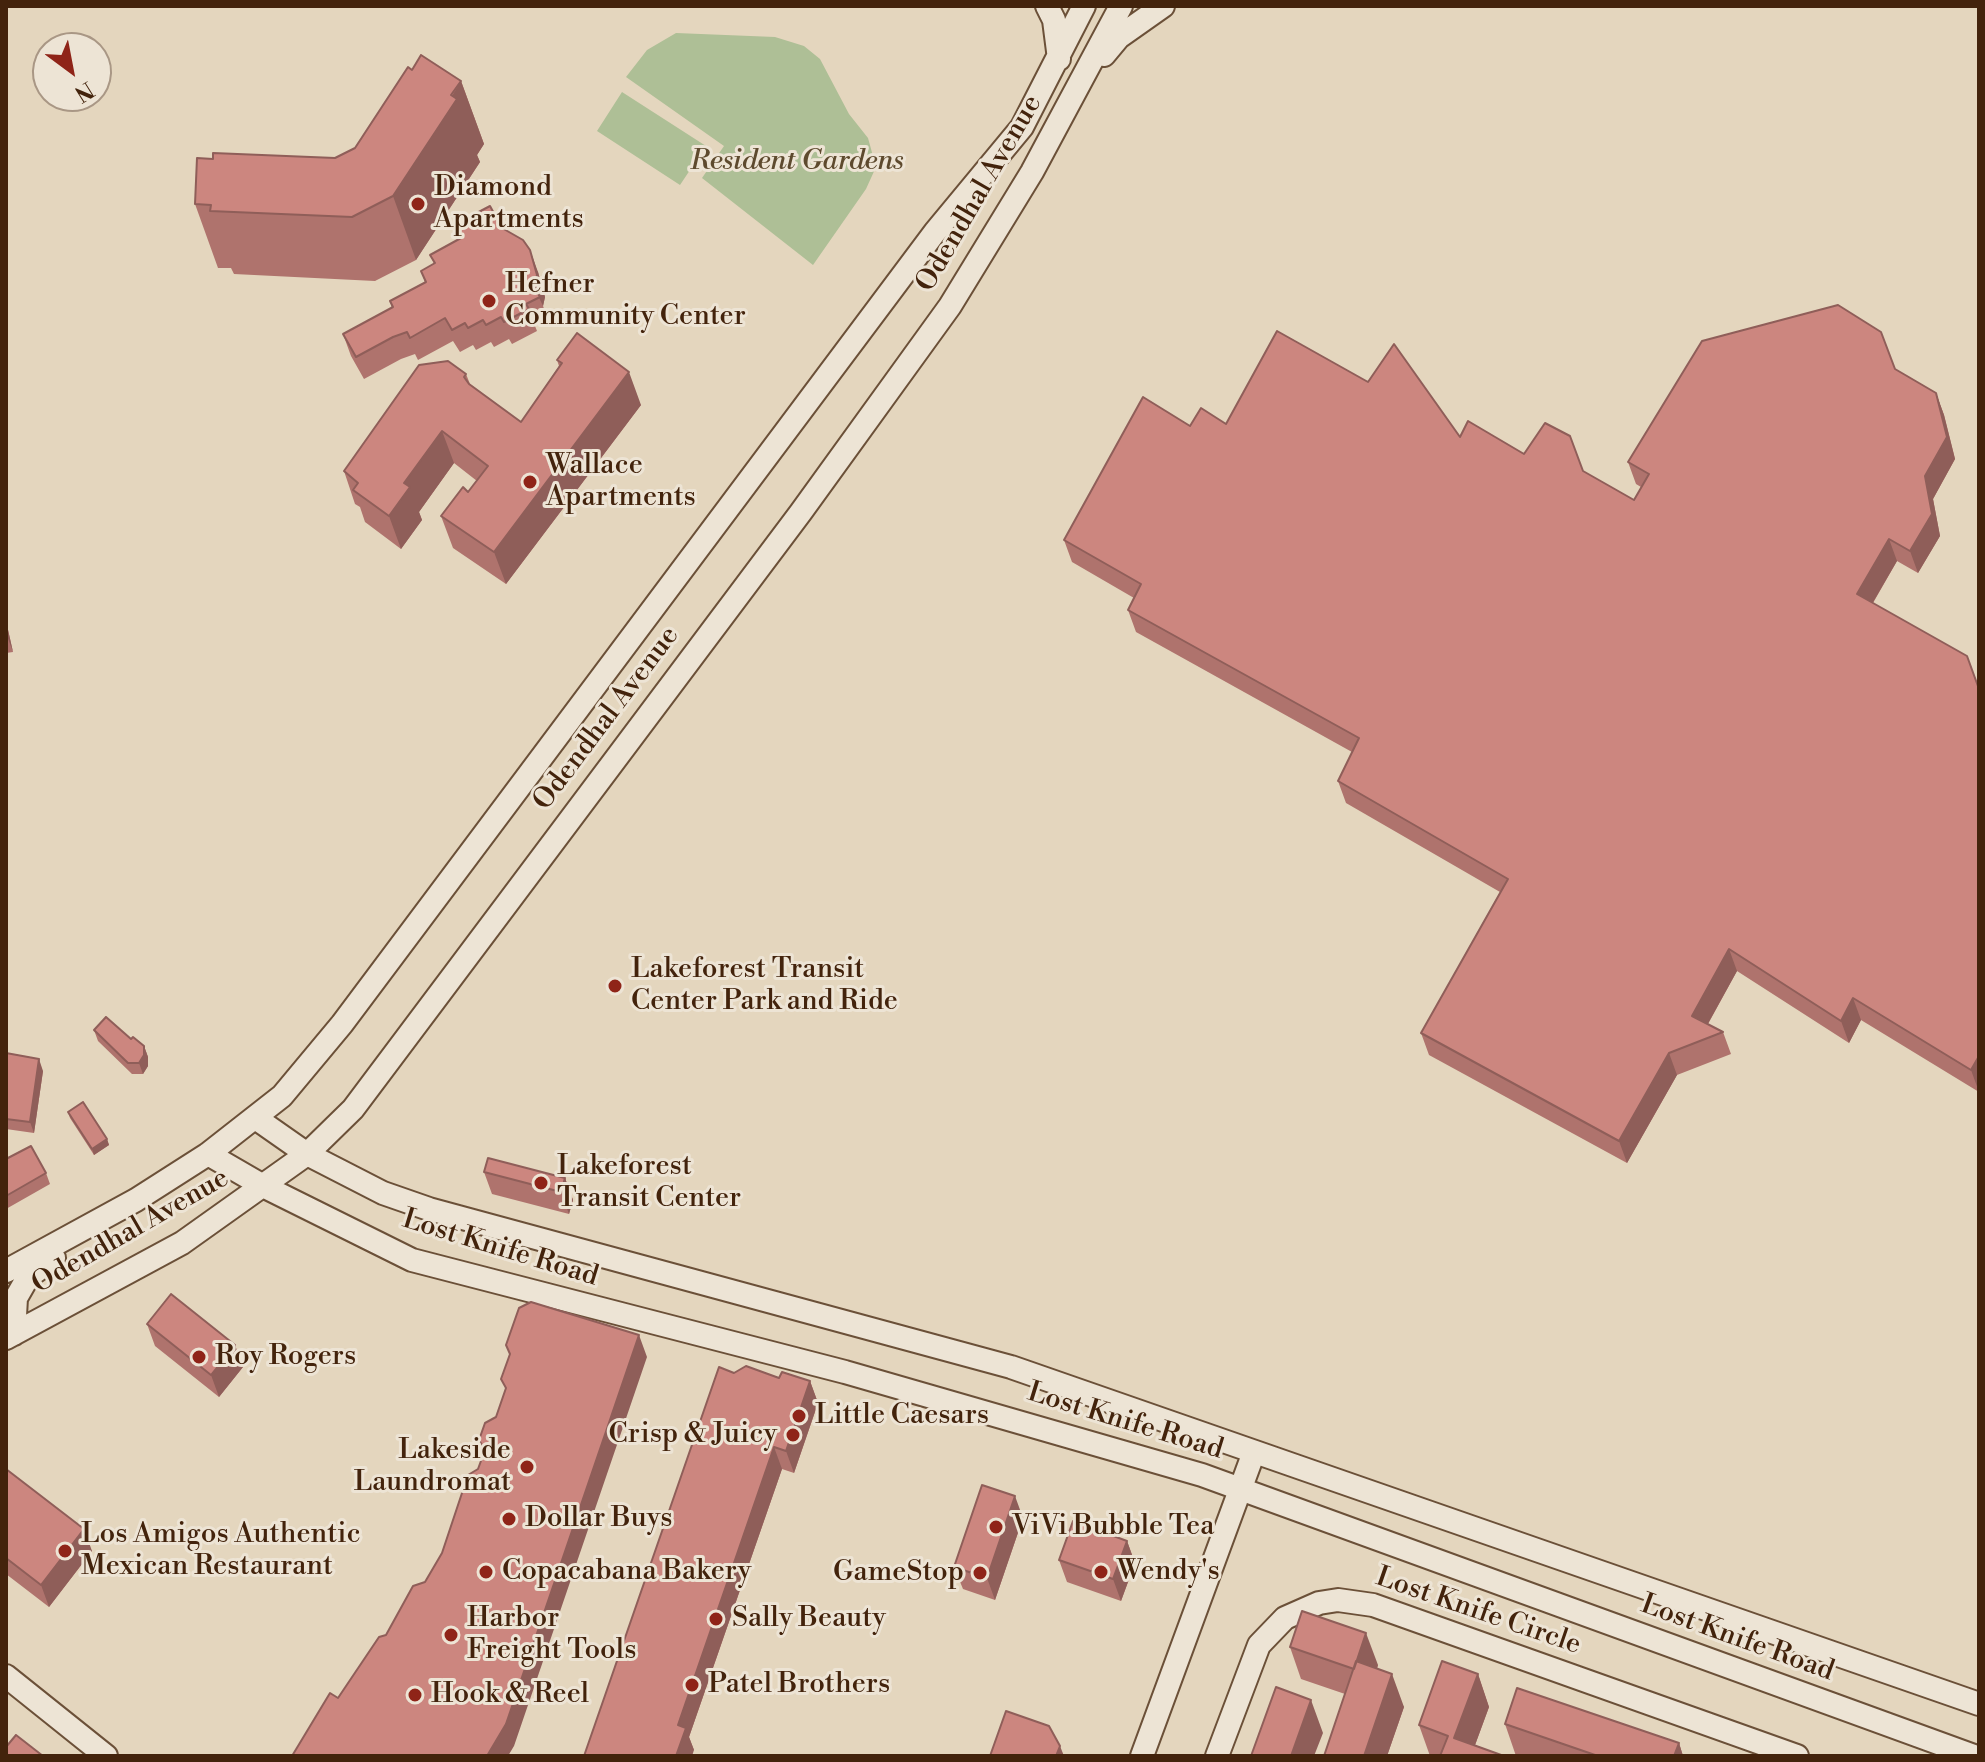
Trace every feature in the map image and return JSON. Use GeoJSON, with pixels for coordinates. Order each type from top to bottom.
{"type":"FeatureCollection","features":[{"type":"Feature","properties":{"kind":"street"},"geometry":{"type":"LineString","coordinates":[[1047,6],[1054,20],[1059,60]]}},
{"type":"Feature","properties":{"kind":"street","name":"Odendhal Avenue"},"geometry":{"type":"LineString","coordinates":[[6,1271],[136,1200],[208,1154],[257,1119],[282,1096],[342,1024],[935,232],[1022,127],[1084,6]]}},
{"type":"Feature","properties":{"kind":"street","name":"Odendhal Avenue"},"geometry":{"type":"LineString","coordinates":[[10,1336],[182,1243],[265,1187],[307,1154],[353,1109],[801,512],[950,306],[1032,172],[1121,6]]}},
{"type":"Feature","properties":{"kind":"street"},"geometry":{"type":"LineString","coordinates":[[1077,86],[1119,37],[1163,6]]}},
{"type":"Feature","properties":{"kind":"street","name":"Lost Knife Road"},"geometry":{"type":"LineString","coordinates":[[257,1119],[307,1154],[383,1193],[429,1209],[1011,1367],[1979,1704]]}},
{"type":"Feature","properties":{"kind":"street","name":"Lost Knife Road"},"geometry":{"type":"LineString","coordinates":[[208,1154],[265,1187],[412,1260],[888,1384],[1240,1488],[1974,1756]]}},
{"type":"Feature","properties":{"kind":"street"},"geometry":{"type":"LineString","coordinates":[[10,1336],[16,1298],[28,1277],[136,1200]]}},
{"type":"Feature","properties":{"kind":"street"},"geometry":{"type":"LineString","coordinates":[[1142,1756],[1254,1452]]}},
{"type":"Feature","properties":{"kind":"street","name":"Lost Knife Circle"},"geometry":{"type":"LineString","coordinates":[[1217,1756],[1259,1645],[1293,1614],[1338,1600],[1373,1605],[1797,1756]]}},
{"type":"Feature","properties":{"kind":"street"},"geometry":{"type":"LineString","coordinates":[[6,1676],[106,1756]]}},
{"type":"Feature","properties":{"kind":"green space","name":"Resident Gardens"},"geometry":{"type":"Polygon","coordinates":[[[676,33],[775,37],[804,46],[820,59],[849,114],[868,138],[876,167],[866,189],[813,265],[702,178],[724,146],[626,77],[647,50],[676,33]]]}},
{"type":"Feature","properties":{"kind":"green space"},"geometry":{"type":"Polygon","coordinates":[[[622,92],[706,146],[680,185],[597,131],[622,92]]]}},
{"type":"Feature","properties":{"kind":"building"},"geometry":{"type":"Polygon","coordinates":[[[421,55],[461,81],[451,95],[457,99],[393,196],[352,217],[210,211],[211,205],[195,204],[197,158],[213,159],[213,153],[335,158],[355,148],[408,67],[412,70],[421,55]]]}},
{"type":"Feature","properties":{"kind":"building","name":"Hefner Community Center"},"geometry":{"type":"Polygon","coordinates":[[[490,206],[502,228],[523,240],[530,250],[537,275],[534,287],[540,297],[526,304],[529,309],[504,322],[501,317],[486,325],[483,320],[468,328],[465,323],[452,330],[445,318],[410,338],[407,332],[356,357],[343,334],[393,307],[390,301],[426,282],[421,271],[435,263],[430,255],[461,238],[454,225],[490,206]]]}},
{"type":"Feature","properties":{"kind":"building"},"geometry":{"type":"Polygon","coordinates":[[[1838,305],[1881,332],[1895,369],[1936,393],[1947,437],[1925,476],[1932,514],[1910,551],[1889,539],[1857,594],[1967,656],[1979,689],[1979,1056],[1971,1070],[1853,998],[1841,1021],[1729,949],[1692,1016],[1723,1032],[1669,1053],[1619,1141],[1421,1033],[1508,879],[1338,781],[1359,738],[1128,610],[1141,584],[1064,540],[1143,397],[1190,426],[1201,408],[1226,424],[1277,331],[1368,382],[1394,344],[1460,437],[1468,421],[1524,454],[1545,423],[1570,436],[1583,471],[1634,500],[1649,474],[1628,462],[1702,341],[1838,305]]]}},
{"type":"Feature","properties":{"kind":"building"},"geometry":{"type":"Polygon","coordinates":[[[577,333],[629,372],[494,552],[441,516],[463,487],[468,492],[488,466],[442,431],[404,483],[410,487],[389,516],[353,490],[358,483],[344,471],[419,365],[448,361],[466,374],[464,377],[469,384],[521,422],[562,363],[557,360],[577,333]]]}},
{"type":"Feature","properties":{"kind":"building"},"geometry":{"type":"Polygon","coordinates":[[[106,1017],[144,1046],[144,1055],[139,1063],[128,1063],[94,1030],[106,1017]]]}},
{"type":"Feature","properties":{"kind":"building"},"geometry":{"type":"Polygon","coordinates":[[[6,1053],[39,1059],[30,1122],[6,1119],[6,1053]]]}},
{"type":"Feature","properties":{"kind":"building"},"geometry":{"type":"Polygon","coordinates":[[[83,1102],[107,1139],[92,1149],[68,1112],[83,1102]]]}},
{"type":"Feature","properties":{"kind":"building"},"geometry":{"type":"Polygon","coordinates":[[[31,1146],[46,1173],[6,1196],[6,1159],[31,1146]]]}},
{"type":"Feature","properties":{"kind":"building"},"geometry":{"type":"Polygon","coordinates":[[[488,1158],[565,1178],[561,1192],[484,1172],[488,1158]]]}},
{"type":"Feature","properties":{"kind":"building"},"geometry":{"type":"Polygon","coordinates":[[[171,1294],[235,1345],[211,1375],[147,1324],[171,1294]]]}},
{"type":"Feature","properties":{"kind":"building"},"geometry":{"type":"Polygon","coordinates":[[[531,1302],[639,1335],[506,1724],[487,1756],[292,1756],[330,1693],[338,1698],[379,1637],[386,1635],[413,1586],[425,1582],[442,1553],[468,1475],[478,1469],[485,1450],[479,1440],[485,1423],[496,1417],[506,1388],[501,1379],[510,1354],[506,1345],[519,1308],[531,1302]]]}},
{"type":"Feature","properties":{"kind":"building"},"geometry":{"type":"Polygon","coordinates":[[[746,1366],[779,1378],[782,1372],[810,1381],[786,1451],[774,1447],[678,1725],[686,1728],[676,1756],[584,1756],[719,1367],[734,1373],[746,1366]]]}},
{"type":"Feature","properties":{"kind":"building"},"geometry":{"type":"Polygon","coordinates":[[[6,1469],[84,1529],[41,1585],[6,1558],[6,1469]]]}},
{"type":"Feature","properties":{"kind":"building"},"geometry":{"type":"Polygon","coordinates":[[[982,1485],[1015,1496],[987,1578],[954,1567],[982,1485]]]}},
{"type":"Feature","properties":{"kind":"building"},"geometry":{"type":"Polygon","coordinates":[[[1073,1521],[1127,1541],[1113,1579],[1059,1560],[1073,1521]]]}},
{"type":"Feature","properties":{"kind":"building"},"geometry":{"type":"Polygon","coordinates":[[[1302,1611],[1366,1633],[1354,1669],[1290,1647],[1302,1611]]]}},
{"type":"Feature","properties":{"kind":"building"},"geometry":{"type":"Polygon","coordinates":[[[1356,1661],[1392,1674],[1364,1756],[1324,1756],[1356,1661]]]}},
{"type":"Feature","properties":{"kind":"building"},"geometry":{"type":"Polygon","coordinates":[[[1442,1661],[1478,1674],[1454,1738],[1504,1756],[1440,1756],[1448,1736],[1419,1725],[1442,1661]]]}},
{"type":"Feature","properties":{"kind":"building"},"geometry":{"type":"Polygon","coordinates":[[[1276,1687],[1311,1700],[1291,1756],[1251,1756],[1276,1687]]]}},
{"type":"Feature","properties":{"kind":"building"},"geometry":{"type":"Polygon","coordinates":[[[1517,1688],[1679,1743],[1674,1756],[1598,1756],[1505,1724],[1517,1688]]]}},
{"type":"Feature","properties":{"kind":"building"},"geometry":{"type":"Polygon","coordinates":[[[1006,1711],[1049,1726],[1060,1746],[1056,1756],[990,1756],[1006,1711]]]}},
{"type":"Feature","properties":{"kind":"building"},"geometry":{"type":"Polygon","coordinates":[[[16,1735],[43,1756],[6,1756],[6,1747],[16,1735]]]}},
{"type":"Feature","properties":{"kind":"place","name":"Diamond Apartments"},"geometry":{"type":"Point","coordinates":[418,204]}},
{"type":"Feature","properties":{"kind":"place","name":"Hefner Community Center"},"geometry":{"type":"Point","coordinates":[489,301]}},
{"type":"Feature","properties":{"kind":"place","name":"Wallace Apartments"},"geometry":{"type":"Point","coordinates":[530,482]}},
{"type":"Feature","properties":{"kind":"place","name":"Lakeforest Transit Center Park and Ride"},"geometry":{"type":"Point","coordinates":[615,986]}},
{"type":"Feature","properties":{"kind":"place","name":"Lakeforest Transit Center"},"geometry":{"type":"Point","coordinates":[541,1183]}},
{"type":"Feature","properties":{"kind":"place","name":"Roy Rogers"},"geometry":{"type":"Point","coordinates":[199,1357]}},
{"type":"Feature","properties":{"kind":"place","name":"Little Caesars"},"geometry":{"type":"Point","coordinates":[799,1416]}},
{"type":"Feature","properties":{"kind":"place","name":"Crisp & Juicy"},"geometry":{"type":"Point","coordinates":[793,1435]}},
{"type":"Feature","properties":{"kind":"place","name":"Lakeside Laundromat"},"geometry":{"type":"Point","coordinates":[527,1467]}},
{"type":"Feature","properties":{"kind":"place","name":"Dollar Buys"},"geometry":{"type":"Point","coordinates":[509,1519]}},
{"type":"Feature","properties":{"kind":"place","name":"ViVi Bubble Tea"},"geometry":{"type":"Point","coordinates":[996,1527]}},
{"type":"Feature","properties":{"kind":"place","name":"Los Amigos Authentic Mexican Restaurant"},"geometry":{"type":"Point","coordinates":[65,1551]}},
{"type":"Feature","properties":{"kind":"place","name":"Copacabana Bakery"},"geometry":{"type":"Point","coordinates":[486,1572]}},
{"type":"Feature","properties":{"kind":"place","name":"Wendy's"},"geometry":{"type":"Point","coordinates":[1101,1572]}},
{"type":"Feature","properties":{"kind":"place","name":"GameStop"},"geometry":{"type":"Point","coordinates":[980,1573]}},
{"type":"Feature","properties":{"kind":"place","name":"Sally Beauty"},"geometry":{"type":"Point","coordinates":[716,1619]}},
{"type":"Feature","properties":{"kind":"place","name":"Harbor Freight Tools"},"geometry":{"type":"Point","coordinates":[451,1635]}},
{"type":"Feature","properties":{"kind":"place","name":"Patel Brothers"},"geometry":{"type":"Point","coordinates":[692,1685]}},
{"type":"Feature","properties":{"kind":"place","name":"Hook & Reel"},"geometry":{"type":"Point","coordinates":[415,1695]}}]}
